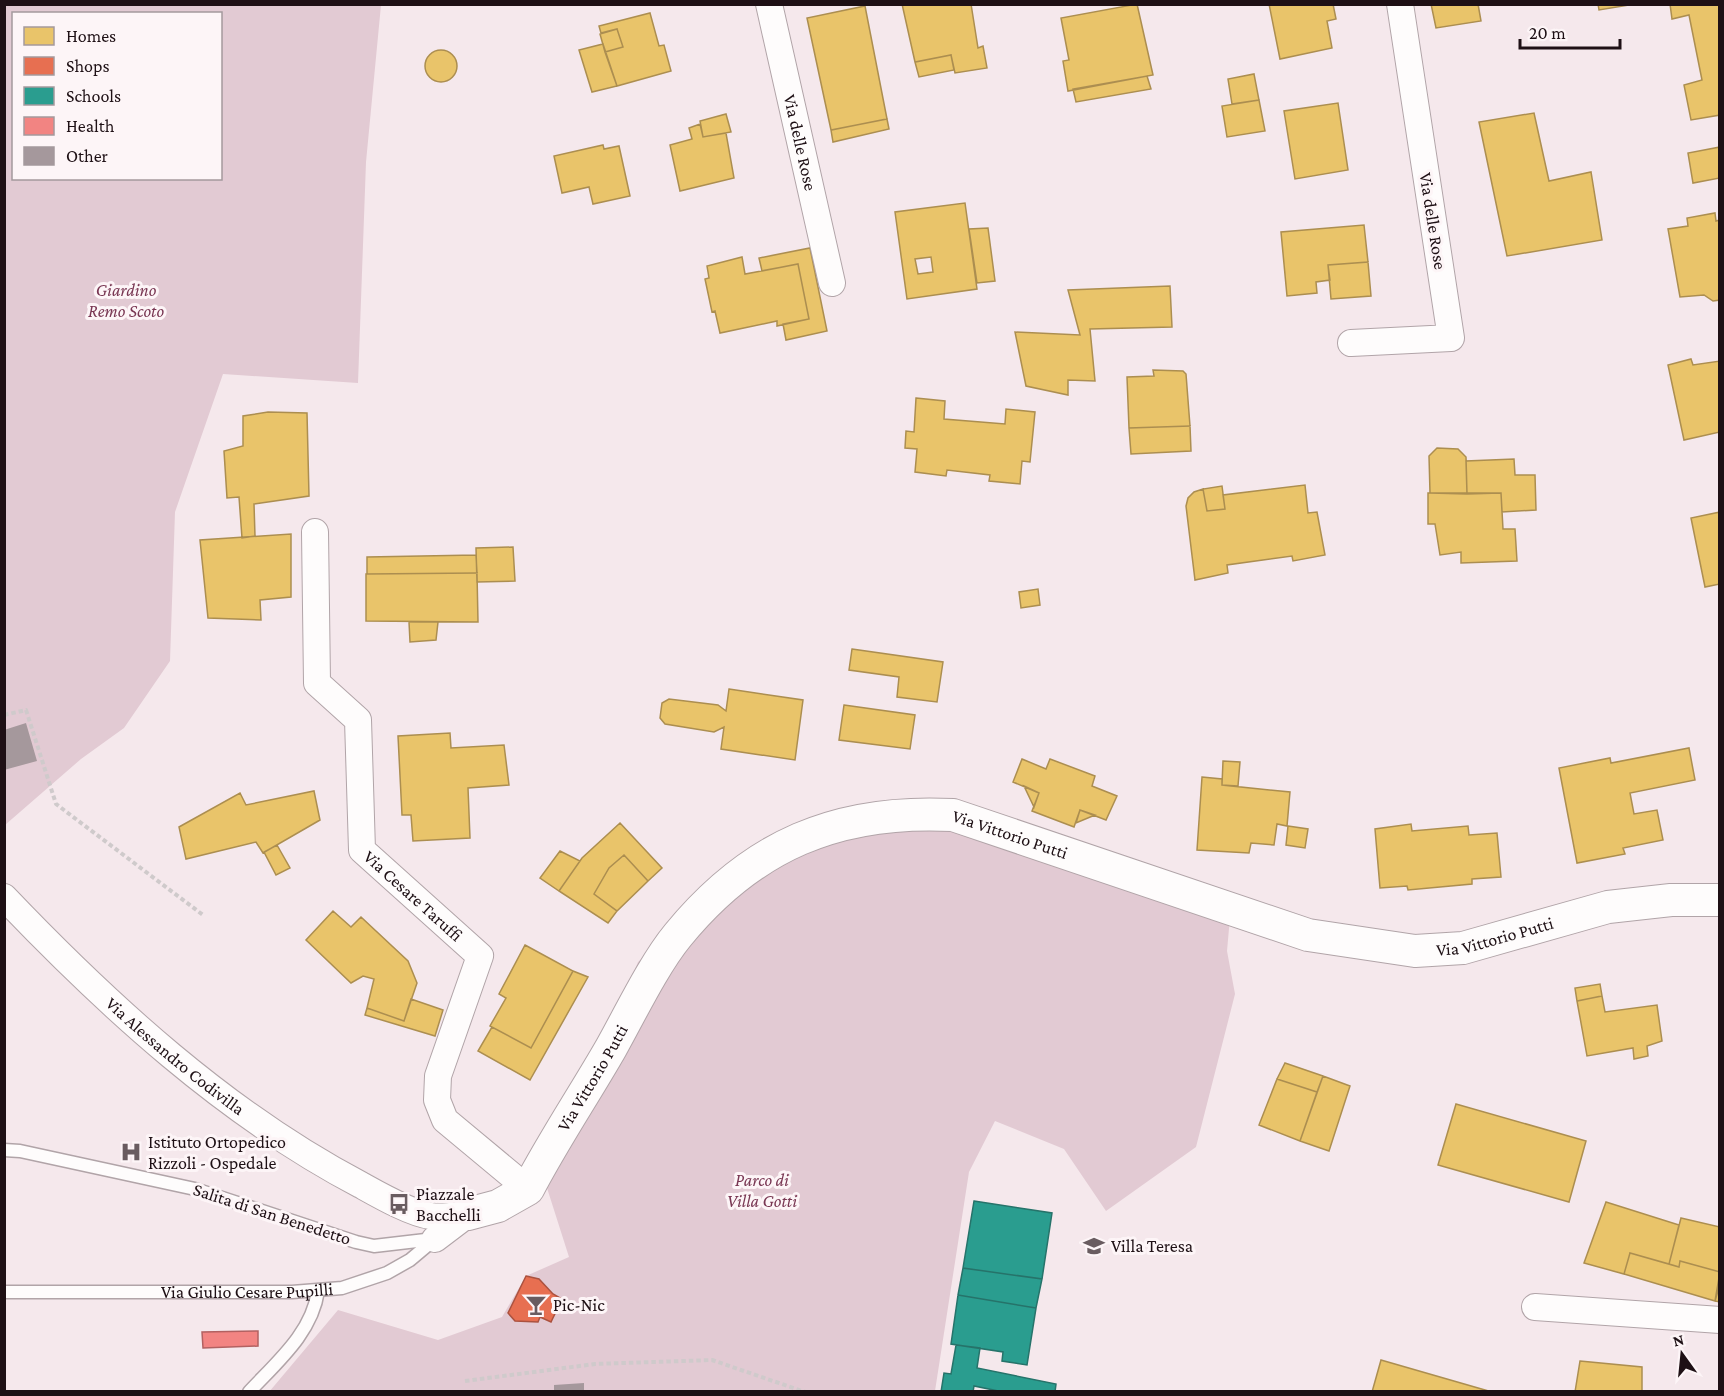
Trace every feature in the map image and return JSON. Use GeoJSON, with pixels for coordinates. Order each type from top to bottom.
{"type":"FeatureCollection","features":[{"type":"Feature","properties":{"kind":"street","name":"Via delle Rose"},"geometry":{"type":"LineString","coordinates":[[769,4],[831,283]]}},
{"type":"Feature","properties":{"kind":"street","name":"Via delle Rose"},"geometry":{"type":"LineString","coordinates":[[1351,343],[1451,338],[1400,4]]}},
{"type":"Feature","properties":{"kind":"street","name":"Via Cesare Taruffi"},"geometry":{"type":"LineString","coordinates":[[315,532],[317,683],[358,720],[362,850],[480,956],[438,1076],[437,1100],[445,1120],[528,1189]]}},
{"type":"Feature","properties":{"kind":"street","name":"Via Vittorio Putti"},"geometry":{"type":"LineString","coordinates":[[468,1214],[498,1206],[528,1189],[677,936],[717,893],[759,858],[803,836],[855,821],[908,813],[952,815],[1308,935],[1415,951],[1463,948],[1608,907],[1671,900],[1719,900]]}},
{"type":"Feature","properties":{"kind":"street","name":"Via Alessandro Codivilla"},"geometry":{"type":"LineString","coordinates":[[4,897],[44,939],[141,1029],[188,1069],[314,1161],[375,1193],[430,1216],[468,1214]]}},
{"type":"Feature","properties":{"kind":"street","name":"Via Giulio Cesare Pupilli"},"geometry":{"type":"LineString","coordinates":[[435,1239],[468,1214]]}},
{"type":"Feature","properties":{"kind":"street"},"geometry":{"type":"LineString","coordinates":[[1534,1307],[1719,1320]]}},
{"type":"Feature","properties":{"kind":"lane","name":"Salita di San Benedetto"},"geometry":{"type":"LineString","coordinates":[[4,1150],[20,1151],[163,1180],[374,1246],[435,1239]]}},
{"type":"Feature","properties":{"kind":"lane","name":"Via Giulio Cesare Pupilli"},"geometry":{"type":"LineString","coordinates":[[4,1292],[318,1291],[360,1284],[387,1273],[410,1260],[435,1239]]}},
{"type":"Feature","properties":{"kind":"lane"},"geometry":{"type":"LineString","coordinates":[[249,1392],[292,1346],[315,1312],[318,1291]]}},
{"type":"Feature","properties":{"kind":"path"},"geometry":{"type":"LineString","coordinates":[[4,715],[26,710],[56,804],[203,915]]}},
{"type":"Feature","properties":{"kind":"path"},"geometry":{"type":"LineString","coordinates":[[465,1381],[595,1364],[712,1360],[805,1392]]}},
{"type":"Feature","properties":{"kind":"green space","name":"Giardino Remo Scoto"},"geometry":{"type":"Polygon","coordinates":[[[5,5],[381,5],[366,162],[358,383],[223,374],[175,512],[170,661],[124,728],[81,759],[5,825],[5,5]]]}},
{"type":"Feature","properties":{"kind":"green space","name":"Parco di Villa Gotti"},"geometry":{"type":"Polygon","coordinates":[[[890,806],[1231,906],[1227,951],[1235,994],[1196,1147],[1106,1211],[1064,1149],[995,1121],[969,1172],[935,1391],[269,1392],[338,1310],[438,1340],[502,1317],[526,1276],[569,1257],[540,1166],[567,1137],[638,962],[742,866],[890,806]]]}},
{"type":"Feature","properties":{"kind":"building: Homes"},"geometry":{"type":"Polygon","coordinates":[[[902,4],[971,4],[978,48],[983,46],[987,68],[955,73],[951,55],[915,62],[902,4]]]}},
{"type":"Feature","properties":{"kind":"building: Homes"},"geometry":{"type":"Polygon","coordinates":[[[1137,4],[1153,75],[1068,91],[1063,61],[1069,60],[1061,18],[1137,4]]]}},
{"type":"Feature","properties":{"kind":"building: Homes"},"geometry":{"type":"Polygon","coordinates":[[[1269,4],[1333,4],[1336,19],[1327,21],[1332,48],[1280,59],[1269,4]]]}},
{"type":"Feature","properties":{"kind":"building: Homes"},"geometry":{"type":"Polygon","coordinates":[[[1431,4],[1478,4],[1481,21],[1436,28],[1431,4]]]}},
{"type":"Feature","properties":{"kind":"building: Homes"},"geometry":{"type":"Polygon","coordinates":[[[1598,4],[1635,4],[1599,10],[1598,4]]]}},
{"type":"Feature","properties":{"kind":"building: Homes"},"geometry":{"type":"Polygon","coordinates":[[[1670,4],[1720,4],[1720,115],[1691,120],[1684,85],[1702,80],[1689,15],[1672,19],[1670,4]]]}},
{"type":"Feature","properties":{"kind":"building: Homes"},"geometry":{"type":"Polygon","coordinates":[[[865,6],[887,119],[831,130],[807,18],[865,6]]]}},
{"type":"Feature","properties":{"kind":"building: Homes"},"geometry":{"type":"Polygon","coordinates":[[[650,13],[659,46],[664,45],[671,71],[617,86],[605,52],[623,47],[617,29],[601,33],[599,26],[650,13]]]}},
{"type":"Feature","properties":{"kind":"building: Homes"},"geometry":{"type":"Polygon","coordinates":[[[617,29],[623,47],[605,52],[600,34],[617,29]]]}},
{"type":"Feature","properties":{"kind":"building: Homes"},"geometry":{"type":"Polygon","coordinates":[[[603,44],[617,86],[592,92],[579,50],[603,44]]]}},
{"type":"Feature","properties":{"kind":"building: Homes"},"geometry":{"type":"Polygon","coordinates":[[[441,50],[452,55],[457,66],[452,77],[441,82],[430,77],[425,66],[430,55],[441,50]]]}},
{"type":"Feature","properties":{"kind":"building: Homes"},"geometry":{"type":"Polygon","coordinates":[[[951,55],[954,70],[919,77],[915,62],[951,55]]]}},
{"type":"Feature","properties":{"kind":"building: Homes"},"geometry":{"type":"Polygon","coordinates":[[[1254,74],[1259,100],[1232,104],[1228,79],[1254,74]]]}},
{"type":"Feature","properties":{"kind":"building: Homes"},"geometry":{"type":"Polygon","coordinates":[[[1147,76],[1151,89],[1076,102],[1073,89],[1147,76]]]}},
{"type":"Feature","properties":{"kind":"building: Homes"},"geometry":{"type":"Polygon","coordinates":[[[1259,100],[1265,131],[1227,137],[1222,106],[1259,100]]]}},
{"type":"Feature","properties":{"kind":"building: Homes"},"geometry":{"type":"Polygon","coordinates":[[[1338,103],[1348,170],[1295,179],[1284,111],[1338,103]]]}},
{"type":"Feature","properties":{"kind":"building: Homes"},"geometry":{"type":"Polygon","coordinates":[[[1534,113],[1549,181],[1591,172],[1602,240],[1507,256],[1479,122],[1534,113]]]}},
{"type":"Feature","properties":{"kind":"building: Homes"},"geometry":{"type":"Polygon","coordinates":[[[726,114],[731,132],[703,137],[700,121],[726,114]]]}},
{"type":"Feature","properties":{"kind":"building: Homes"},"geometry":{"type":"Polygon","coordinates":[[[887,119],[889,129],[833,142],[831,130],[887,119]]]}},
{"type":"Feature","properties":{"kind":"building: Homes"},"geometry":{"type":"Polygon","coordinates":[[[700,124],[703,137],[726,133],[734,178],[680,191],[670,145],[692,139],[689,128],[700,124]]]}},
{"type":"Feature","properties":{"kind":"building: Homes"},"geometry":{"type":"Polygon","coordinates":[[[603,145],[604,149],[619,146],[630,196],[593,204],[589,187],[562,193],[554,156],[603,145]]]}},
{"type":"Feature","properties":{"kind":"building: Homes"},"geometry":{"type":"Polygon","coordinates":[[[1720,147],[1720,178],[1693,183],[1688,153],[1720,147]]]}},
{"type":"Feature","properties":{"kind":"building: Homes"},"geometry":{"type":"Polygon","coordinates":[[[965,203],[977,289],[907,299],[895,212],[965,203]],[[931,257],[915,259],[918,274],[933,272],[931,257]]]}},
{"type":"Feature","properties":{"kind":"building: Homes"},"geometry":{"type":"Polygon","coordinates":[[[1715,213],[1716,221],[1720,220],[1720,300],[1713,301],[1704,295],[1680,297],[1668,229],[1688,226],[1687,218],[1715,213]]]}},
{"type":"Feature","properties":{"kind":"building: Homes"},"geometry":{"type":"Polygon","coordinates":[[[1364,225],[1368,262],[1328,265],[1330,280],[1316,282],[1317,293],[1287,296],[1281,232],[1364,225]]]}},
{"type":"Feature","properties":{"kind":"building: Homes"},"geometry":{"type":"Polygon","coordinates":[[[988,228],[995,281],[977,283],[969,229],[988,228]]]}},
{"type":"Feature","properties":{"kind":"building: Homes"},"geometry":{"type":"Polygon","coordinates":[[[810,248],[827,331],[786,340],[783,324],[809,319],[798,264],[762,271],[759,258],[810,248]]]}},
{"type":"Feature","properties":{"kind":"building: Homes"},"geometry":{"type":"Polygon","coordinates":[[[742,257],[745,274],[798,264],[809,319],[777,326],[777,321],[720,333],[715,311],[712,312],[705,279],[709,278],[707,266],[742,257]]]}},
{"type":"Feature","properties":{"kind":"building: Homes"},"geometry":{"type":"Polygon","coordinates":[[[1368,262],[1371,296],[1331,299],[1328,265],[1368,262]]]}},
{"type":"Feature","properties":{"kind":"building: Homes"},"geometry":{"type":"Polygon","coordinates":[[[1170,286],[1172,327],[1090,329],[1095,381],[1068,380],[1068,395],[1026,386],[1015,332],[1080,335],[1068,290],[1170,286]]]}},
{"type":"Feature","properties":{"kind":"building: Homes"},"geometry":{"type":"Polygon","coordinates":[[[1691,359],[1693,365],[1720,361],[1720,432],[1684,440],[1668,365],[1691,359]]]}},
{"type":"Feature","properties":{"kind":"building: Homes"},"geometry":{"type":"Polygon","coordinates":[[[1153,370],[1183,371],[1186,374],[1190,426],[1129,428],[1127,377],[1154,376],[1153,370]]]}},
{"type":"Feature","properties":{"kind":"building: Homes"},"geometry":{"type":"Polygon","coordinates":[[[916,398],[945,401],[944,419],[1005,424],[1006,409],[1035,412],[1030,462],[1022,461],[1020,484],[989,481],[990,475],[947,470],[946,476],[915,472],[917,449],[905,448],[906,431],[914,432],[916,398]]]}},
{"type":"Feature","properties":{"kind":"building: Homes"},"geometry":{"type":"Polygon","coordinates":[[[268,412],[307,413],[309,496],[254,504],[255,536],[242,538],[239,497],[227,498],[224,451],[243,446],[243,416],[268,412]]]}},
{"type":"Feature","properties":{"kind":"building: Homes"},"geometry":{"type":"Polygon","coordinates":[[[1190,426],[1191,451],[1131,454],[1129,428],[1190,426]]]}},
{"type":"Feature","properties":{"kind":"building: Homes"},"geometry":{"type":"Polygon","coordinates":[[[1437,448],[1458,449],[1466,457],[1467,494],[1430,493],[1429,456],[1437,448]]]}},
{"type":"Feature","properties":{"kind":"building: Homes"},"geometry":{"type":"Polygon","coordinates":[[[1514,459],[1515,475],[1535,475],[1536,510],[1502,512],[1501,493],[1467,494],[1466,461],[1514,459]]]}},
{"type":"Feature","properties":{"kind":"building: Homes"},"geometry":{"type":"Polygon","coordinates":[[[1305,485],[1308,513],[1317,512],[1325,555],[1293,561],[1292,556],[1227,565],[1228,573],[1195,580],[1186,506],[1188,498],[1194,492],[1203,489],[1207,511],[1225,509],[1223,495],[1305,485]]]}},
{"type":"Feature","properties":{"kind":"building: Homes"},"geometry":{"type":"Polygon","coordinates":[[[1222,486],[1225,509],[1207,511],[1203,489],[1222,486]]]}},
{"type":"Feature","properties":{"kind":"building: Homes"},"geometry":{"type":"Polygon","coordinates":[[[1428,493],[1501,493],[1503,529],[1515,529],[1517,561],[1461,563],[1461,552],[1440,555],[1435,524],[1428,524],[1428,493]]]}},
{"type":"Feature","properties":{"kind":"building: Homes"},"geometry":{"type":"Polygon","coordinates":[[[1720,512],[1720,584],[1705,587],[1691,518],[1720,512]]]}},
{"type":"Feature","properties":{"kind":"building: Homes"},"geometry":{"type":"Polygon","coordinates":[[[291,534],[291,597],[260,600],[261,620],[208,618],[200,540],[291,534]]]}},
{"type":"Feature","properties":{"kind":"building: Homes"},"geometry":{"type":"Polygon","coordinates":[[[513,547],[515,581],[477,582],[476,548],[513,547]]]}},
{"type":"Feature","properties":{"kind":"building: Homes"},"geometry":{"type":"Polygon","coordinates":[[[476,555],[477,573],[367,574],[367,557],[476,555]]]}},
{"type":"Feature","properties":{"kind":"building: Homes"},"geometry":{"type":"Polygon","coordinates":[[[477,573],[478,622],[366,621],[366,574],[477,573]]]}},
{"type":"Feature","properties":{"kind":"building: Homes"},"geometry":{"type":"Polygon","coordinates":[[[1038,589],[1040,605],[1021,608],[1019,592],[1038,589]]]}},
{"type":"Feature","properties":{"kind":"building: Homes"},"geometry":{"type":"Polygon","coordinates":[[[409,622],[438,622],[436,640],[410,642],[409,622]]]}},
{"type":"Feature","properties":{"kind":"building: Homes"},"geometry":{"type":"Polygon","coordinates":[[[852,649],[943,662],[937,702],[897,697],[899,677],[849,670],[852,649]]]}},
{"type":"Feature","properties":{"kind":"building: Homes"},"geometry":{"type":"Polygon","coordinates":[[[729,689],[803,700],[795,760],[721,749],[724,727],[714,732],[665,724],[660,718],[662,703],[669,699],[718,705],[726,711],[729,689]]]}},
{"type":"Feature","properties":{"kind":"building: Homes"},"geometry":{"type":"Polygon","coordinates":[[[844,705],[915,715],[910,749],[839,740],[844,705]]]}},
{"type":"Feature","properties":{"kind":"building: Homes"},"geometry":{"type":"Polygon","coordinates":[[[450,733],[451,748],[504,745],[509,785],[468,788],[470,838],[413,841],[411,815],[402,815],[398,736],[450,733]]]}},
{"type":"Feature","properties":{"kind":"building: Homes"},"geometry":{"type":"Polygon","coordinates":[[[1689,748],[1695,780],[1630,793],[1634,814],[1657,810],[1663,840],[1623,848],[1625,854],[1577,863],[1559,768],[1610,758],[1611,763],[1689,748]]]}},
{"type":"Feature","properties":{"kind":"building: Homes"},"geometry":{"type":"Polygon","coordinates":[[[1022,759],[1046,769],[1050,759],[1095,776],[1092,786],[1117,796],[1106,820],[1080,810],[1074,827],[1032,811],[1039,793],[1013,782],[1022,759]]]}},
{"type":"Feature","properties":{"kind":"building: Homes"},"geometry":{"type":"Polygon","coordinates":[[[1223,761],[1240,762],[1238,786],[1222,785],[1223,761]]]}},
{"type":"Feature","properties":{"kind":"building: Homes"},"geometry":{"type":"Polygon","coordinates":[[[1202,777],[1222,779],[1222,785],[1290,792],[1287,826],[1277,824],[1274,845],[1251,843],[1249,853],[1197,850],[1202,777]]]}},
{"type":"Feature","properties":{"kind":"building: Homes"},"geometry":{"type":"Polygon","coordinates":[[[1024,786],[1039,793],[1034,807],[1024,786]]]}},
{"type":"Feature","properties":{"kind":"building: Homes"},"geometry":{"type":"Polygon","coordinates":[[[314,791],[320,820],[263,853],[256,842],[186,859],[179,827],[240,793],[246,805],[314,791]]]}},
{"type":"Feature","properties":{"kind":"building: Homes"},"geometry":{"type":"Polygon","coordinates":[[[1080,810],[1095,815],[1076,823],[1080,810]]]}},
{"type":"Feature","properties":{"kind":"building: Homes"},"geometry":{"type":"Polygon","coordinates":[[[620,823],[662,868],[648,881],[624,855],[609,868],[594,894],[617,911],[608,923],[559,891],[582,858],[620,823]]]}},
{"type":"Feature","properties":{"kind":"building: Homes"},"geometry":{"type":"Polygon","coordinates":[[[1411,824],[1412,831],[1468,826],[1469,835],[1497,833],[1501,877],[1472,879],[1472,884],[1408,890],[1407,886],[1380,888],[1375,829],[1411,824]]]}},
{"type":"Feature","properties":{"kind":"building: Homes"},"geometry":{"type":"Polygon","coordinates":[[[1288,826],[1308,829],[1305,848],[1286,845],[1288,826]]]}},
{"type":"Feature","properties":{"kind":"building: Homes"},"geometry":{"type":"Polygon","coordinates":[[[277,845],[290,868],[276,875],[264,852],[277,845]]]}},
{"type":"Feature","properties":{"kind":"building: Homes"},"geometry":{"type":"Polygon","coordinates":[[[560,851],[580,861],[559,891],[540,878],[560,851]]]}},
{"type":"Feature","properties":{"kind":"building: Homes"},"geometry":{"type":"Polygon","coordinates":[[[624,855],[648,881],[617,911],[594,894],[609,868],[624,855]]]}},
{"type":"Feature","properties":{"kind":"building: Homes"},"geometry":{"type":"Polygon","coordinates":[[[333,911],[351,927],[361,917],[408,961],[417,983],[404,1021],[367,1008],[374,979],[363,976],[351,983],[306,940],[333,911]]]}},
{"type":"Feature","properties":{"kind":"building: Homes"},"geometry":{"type":"Polygon","coordinates":[[[525,945],[573,971],[531,1048],[490,1026],[506,998],[499,994],[525,945]]]}},
{"type":"Feature","properties":{"kind":"building: Homes"},"geometry":{"type":"Polygon","coordinates":[[[573,971],[588,977],[530,1080],[478,1051],[492,1027],[531,1048],[573,971]]]}},
{"type":"Feature","properties":{"kind":"building: Homes"},"geometry":{"type":"Polygon","coordinates":[[[1600,984],[1602,996],[1577,1001],[1575,988],[1600,984]]]}},
{"type":"Feature","properties":{"kind":"building: Homes"},"geometry":{"type":"Polygon","coordinates":[[[1602,996],[1605,1012],[1657,1005],[1662,1041],[1647,1046],[1648,1056],[1634,1059],[1633,1048],[1587,1056],[1577,1001],[1602,996]]]}},
{"type":"Feature","properties":{"kind":"building: Homes"},"geometry":{"type":"Polygon","coordinates":[[[411,999],[443,1010],[435,1036],[365,1015],[367,1008],[404,1021],[411,999]]]}},
{"type":"Feature","properties":{"kind":"building: Homes"},"geometry":{"type":"Polygon","coordinates":[[[1285,1063],[1323,1076],[1317,1092],[1277,1079],[1285,1063]]]}},
{"type":"Feature","properties":{"kind":"building: Homes"},"geometry":{"type":"Polygon","coordinates":[[[1323,1076],[1350,1086],[1329,1151],[1300,1141],[1323,1076]]]}},
{"type":"Feature","properties":{"kind":"building: Homes"},"geometry":{"type":"Polygon","coordinates":[[[1277,1079],[1317,1092],[1300,1141],[1259,1125],[1277,1079]]]}},
{"type":"Feature","properties":{"kind":"building: Homes"},"geometry":{"type":"Polygon","coordinates":[[[1456,1104],[1586,1141],[1569,1202],[1438,1165],[1456,1104]]]}},
{"type":"Feature","properties":{"kind":"building: Homes"},"geometry":{"type":"Polygon","coordinates":[[[1606,1202],[1679,1225],[1669,1264],[1630,1253],[1624,1274],[1584,1263],[1606,1202]]]}},
{"type":"Feature","properties":{"kind":"building: Homes"},"geometry":{"type":"Polygon","coordinates":[[[1681,1218],[1720,1227],[1720,1272],[1680,1261],[1679,1267],[1669,1264],[1681,1218]]]}},
{"type":"Feature","properties":{"kind":"building: Homes"},"geometry":{"type":"Polygon","coordinates":[[[1630,1253],[1679,1267],[1680,1261],[1720,1272],[1715,1301],[1624,1274],[1630,1253]]]}},
{"type":"Feature","properties":{"kind":"building: Homes"},"geometry":{"type":"Polygon","coordinates":[[[1720,1284],[1720,1302],[1715,1301],[1720,1284]]]}},
{"type":"Feature","properties":{"kind":"building: Homes"},"geometry":{"type":"Polygon","coordinates":[[[1381,1360],[1492,1392],[1372,1392],[1381,1360]]]}},
{"type":"Feature","properties":{"kind":"building: Homes"},"geometry":{"type":"Polygon","coordinates":[[[1580,1361],[1642,1367],[1642,1392],[1575,1392],[1580,1361]]]}},
{"type":"Feature","properties":{"kind":"building: Shops","name":"Pic-Nic"},"geometry":{"type":"Polygon","coordinates":[[[526,1276],[539,1279],[553,1294],[562,1299],[551,1322],[540,1317],[538,1322],[515,1321],[508,1313],[526,1276]]]}},
{"type":"Feature","properties":{"kind":"building: Schools"},"geometry":{"type":"Polygon","coordinates":[[[974,1201],[1052,1213],[1042,1279],[963,1268],[974,1201]]]}},
{"type":"Feature","properties":{"kind":"building: Schools"},"geometry":{"type":"Polygon","coordinates":[[[963,1268],[1042,1279],[1036,1308],[958,1295],[963,1268]]]}},
{"type":"Feature","properties":{"kind":"building: Schools"},"geometry":{"type":"Polygon","coordinates":[[[958,1295],[1036,1308],[1027,1365],[1002,1361],[1003,1352],[951,1344],[958,1295]]]}},
{"type":"Feature","properties":{"kind":"building: Schools"},"geometry":{"type":"Polygon","coordinates":[[[956,1345],[980,1348],[977,1368],[1056,1384],[1055,1392],[1003,1392],[974,1386],[973,1392],[941,1392],[944,1373],[951,1374],[956,1345]]]}},
{"type":"Feature","properties":{"kind":"building: Health"},"geometry":{"type":"Polygon","coordinates":[[[258,1331],[258,1346],[203,1348],[202,1332],[258,1331]]]}},
{"type":"Feature","properties":{"kind":"building: Other"},"geometry":{"type":"Polygon","coordinates":[[[26,723],[37,761],[4,770],[4,730],[26,723]]]}},
{"type":"Feature","properties":{"kind":"building: Other"},"geometry":{"type":"Polygon","coordinates":[[[584,1383],[584,1392],[554,1392],[554,1385],[584,1383]]]}},
{"type":"Feature","properties":{"kind":"place","name":"Istituto Ortopedico Rizzoli - Ospedale"},"geometry":{"type":"Point","coordinates":[131,1152]}},
{"type":"Feature","properties":{"kind":"place","name":"Piazzale Bacchelli"},"geometry":{"type":"Point","coordinates":[399,1204]}},
{"type":"Feature","properties":{"kind":"place","name":"Villa Teresa"},"geometry":{"type":"Point","coordinates":[1094,1246]}},
{"type":"Feature","properties":{"kind":"place","name":"Pic-Nic"},"geometry":{"type":"Point","coordinates":[536,1305]}}]}
